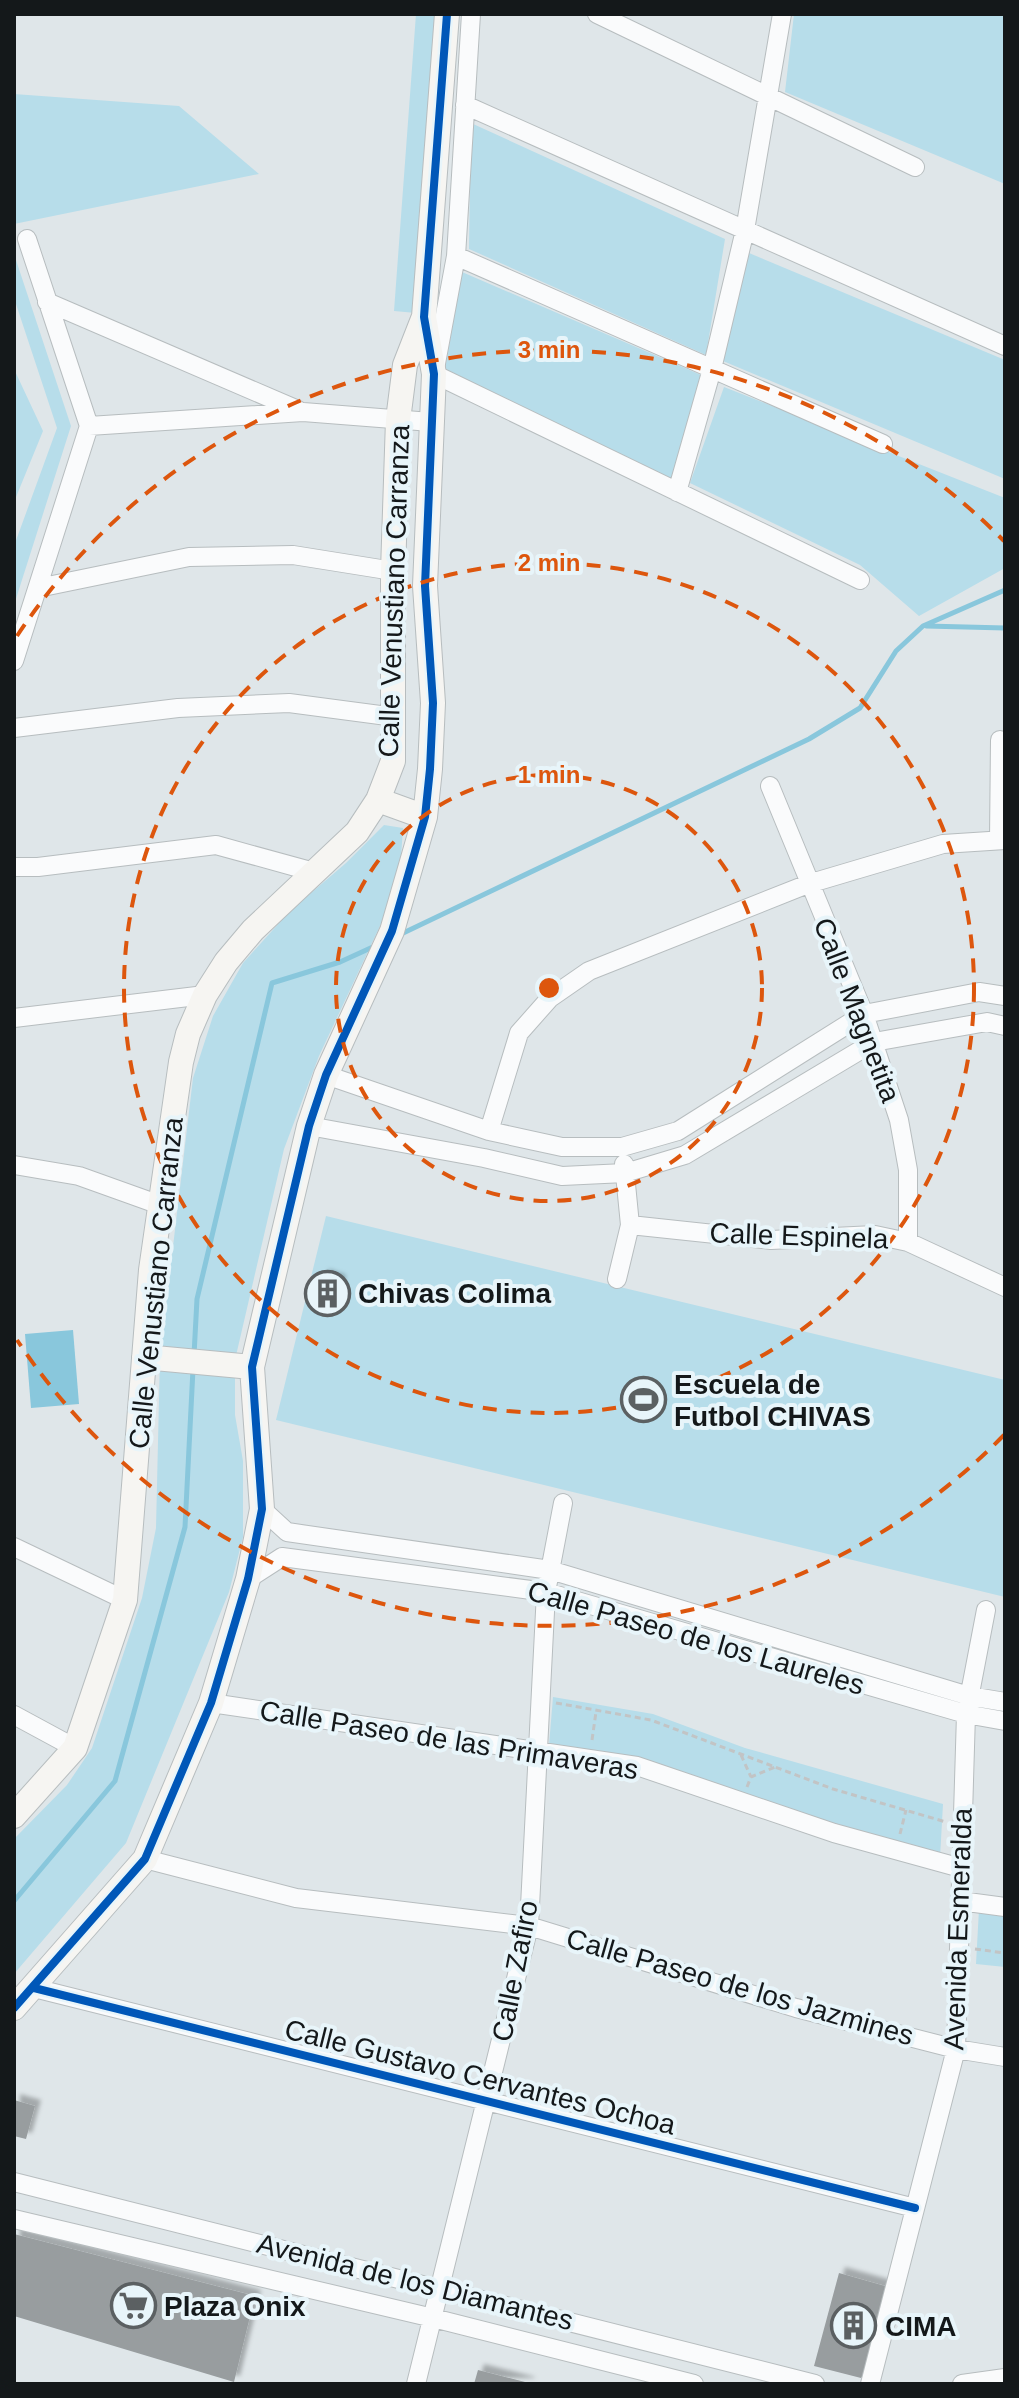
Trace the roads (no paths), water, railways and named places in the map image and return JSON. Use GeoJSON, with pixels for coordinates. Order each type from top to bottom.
{"type":"FeatureCollection","features":[{"type":"Feature","properties":{"kind":"street","name":"Calle Venustiano Carranza"},"geometry":{"type":"LineString","coordinates":[[14,2008],[145,1859],[211,1703],[248,1579],[262,1509],[252,1367],[309,1126],[326,1075],[392,931],[425,817],[433,703],[425,586],[434,374],[424,317],[447,14]]}},
{"type":"Feature","properties":{"kind":"street"},"geometry":{"type":"LineString","coordinates":[[471,14],[456,256],[434,374],[860,580]]}},
{"type":"Feature","properties":{"kind":"street"},"geometry":{"type":"LineString","coordinates":[[597,14],[915,167]]}},
{"type":"Feature","properties":{"kind":"street"},"geometry":{"type":"LineString","coordinates":[[677,492],[712,369],[745,230],[782,14]]}},
{"type":"Feature","properties":{"kind":"street"},"geometry":{"type":"LineString","coordinates":[[465,105],[1005,346]]}},
{"type":"Feature","properties":{"kind":"street"},"geometry":{"type":"LineString","coordinates":[[14,661],[89,426],[27,239]]}},
{"type":"Feature","properties":{"kind":"street"},"geometry":{"type":"LineString","coordinates":[[456,256],[883,444]]}},
{"type":"Feature","properties":{"kind":"street"},"geometry":{"type":"LineString","coordinates":[[47,302],[303,412]]}},
{"type":"Feature","properties":{"kind":"street","name":"Calle Venustiano Carranza"},"geometry":{"type":"LineString","coordinates":[[14,1816],[75,1748],[125,1600],[151,1270],[181,1062],[188,1034],[205,995],[226,962],[253,930],[357,832],[378,800],[393,761],[393,571],[398,420],[405,365],[424,317]]}},
{"type":"Feature","properties":{"kind":"street"},"geometry":{"type":"LineString","coordinates":[[89,426],[303,412],[431,422]]}},
{"type":"Feature","properties":{"kind":"street"},"geometry":{"type":"LineString","coordinates":[[38,588],[189,557],[293,555],[393,571]]}},
{"type":"Feature","properties":{"kind":"street"},"geometry":{"type":"LineString","coordinates":[[14,728],[178,708],[289,703],[395,717]]}},
{"type":"Feature","properties":{"kind":"street"},"geometry":{"type":"LineString","coordinates":[[489,1131],[519,1033],[550,998],[589,971],[808,884],[943,844],[1002,840],[1000,740]]}},
{"type":"Feature","properties":{"kind":"street","name":"Calle Magnetita"},"geometry":{"type":"LineString","coordinates":[[770,786],[864,1014],[899,1120],[908,1170],[908,1242]]}},
{"type":"Feature","properties":{"kind":"street"},"geometry":{"type":"LineString","coordinates":[[378,800],[425,817]]}},
{"type":"Feature","properties":{"kind":"street"},"geometry":{"type":"LineString","coordinates":[[14,867],[38,867],[216,845],[314,872]]}},
{"type":"Feature","properties":{"kind":"street"},"geometry":{"type":"LineString","coordinates":[[326,1075],[489,1131],[562,1147],[622,1147],[678,1131],[864,1014],[979,992],[1005,996]]}},
{"type":"Feature","properties":{"kind":"street"},"geometry":{"type":"LineString","coordinates":[[14,1018],[205,995]]}},
{"type":"Feature","properties":{"kind":"street"},"geometry":{"type":"LineString","coordinates":[[309,1126],[484,1158],[562,1176],[625,1173],[685,1155],[874,1042],[987,1022],[1005,1026]]}},
{"type":"Feature","properties":{"kind":"street"},"geometry":{"type":"LineString","coordinates":[[617,1279],[630,1225],[622,1147]]}},
{"type":"Feature","properties":{"kind":"street"},"geometry":{"type":"LineString","coordinates":[[14,1165],[79,1176],[160,1205]]}},
{"type":"Feature","properties":{"kind":"street","name":"Calle Espinela"},"geometry":{"type":"LineString","coordinates":[[630,1225],[771,1240],[875,1235],[908,1242],[1005,1287]]}},
{"type":"Feature","properties":{"kind":"street"},"geometry":{"type":"LineString","coordinates":[[144,1357],[252,1367]]}},
{"type":"Feature","properties":{"kind":"street","name":"Calle Zafiro"},"geometry":{"type":"LineString","coordinates":[[416,2384],[529,1926],[546,1592],[563,1503]]}},
{"type":"Feature","properties":{"kind":"street","name":"Calle Paseo de los Laureles"},"geometry":{"type":"LineString","coordinates":[[262,1509],[287,1532],[550,1570],[967,1705],[1005,1721]]}},
{"type":"Feature","properties":{"kind":"street"},"geometry":{"type":"LineString","coordinates":[[14,1547],[125,1600]]}},
{"type":"Feature","properties":{"kind":"street","name":"Calle Paseo de los Laureles"},"geometry":{"type":"LineString","coordinates":[[248,1579],[282,1557],[546,1592],[967,1705],[1005,1702]]}},
{"type":"Feature","properties":{"kind":"street","name":"Avenida Esmeralda"},"geometry":{"type":"LineString","coordinates":[[870,2384],[956,2049],[967,1705],[986,1610]]}},
{"type":"Feature","properties":{"kind":"street","name":"Calle Paseo de las Primaveras"},"geometry":{"type":"LineString","coordinates":[[211,1703],[637,1766],[834,1833],[961,1868]]}},
{"type":"Feature","properties":{"kind":"street"},"geometry":{"type":"LineString","coordinates":[[14,1715],[75,1748]]}},
{"type":"Feature","properties":{"kind":"street","name":"Calle Paseo de los Jazmines"},"geometry":{"type":"LineString","coordinates":[[145,1859],[296,1898],[529,1926],[796,2008],[956,2049],[1005,2057]]}},
{"type":"Feature","properties":{"kind":"street"},"geometry":{"type":"LineString","coordinates":[[960,1901],[1005,1907]]}},
{"type":"Feature","properties":{"kind":"street","name":"Calle Gustavo Cervantes Ochoa"},"geometry":{"type":"LineString","coordinates":[[34,1988],[915,2208]]}},
{"type":"Feature","properties":{"kind":"street","name":"Avenida de los Diamantes"},"geometry":{"type":"LineString","coordinates":[[14,2182],[815,2384]]}},
{"type":"Feature","properties":{"kind":"street","name":"Avenida de los Diamantes"},"geometry":{"type":"LineString","coordinates":[[14,2219],[433,2318],[694,2384]]}},
{"type":"Feature","properties":{"kind":"street"},"geometry":{"type":"LineString","coordinates":[[962,2384],[1005,2378]]}},
{"type":"Feature","properties":{"kind":"waterway"},"geometry":{"type":"LineString","coordinates":[[399,935],[809,739],[860,708],[896,651],[923,626],[1005,590]]}},
{"type":"Feature","properties":{"kind":"waterway"},"geometry":{"type":"LineString","coordinates":[[926,626],[1005,628]]}},
{"type":"Feature","properties":{"kind":"waterway"},"geometry":{"type":"LineString","coordinates":[[194,1355],[197,1299],[272,983],[340,962],[375,946]]}},
{"type":"Feature","properties":{"kind":"waterway"},"geometry":{"type":"LineString","coordinates":[[14,1901],[115,1781],[185,1527],[193,1369]]}},
{"type":"Feature","properties":{"kind":"place","name":"Chivas Colima"},"geometry":{"type":"Point","coordinates":[327,1293]}},
{"type":"Feature","properties":{"kind":"place","name":"Escuela de Futbol CHIVAS"},"geometry":{"type":"Point","coordinates":[643,1400]}},
{"type":"Feature","properties":{"kind":"place","name":"Plaza Onix"},"geometry":{"type":"Point","coordinates":[133,2306]}},
{"type":"Feature","properties":{"kind":"place","name":"CIMA"},"geometry":{"type":"Point","coordinates":[854,2326]}}]}
